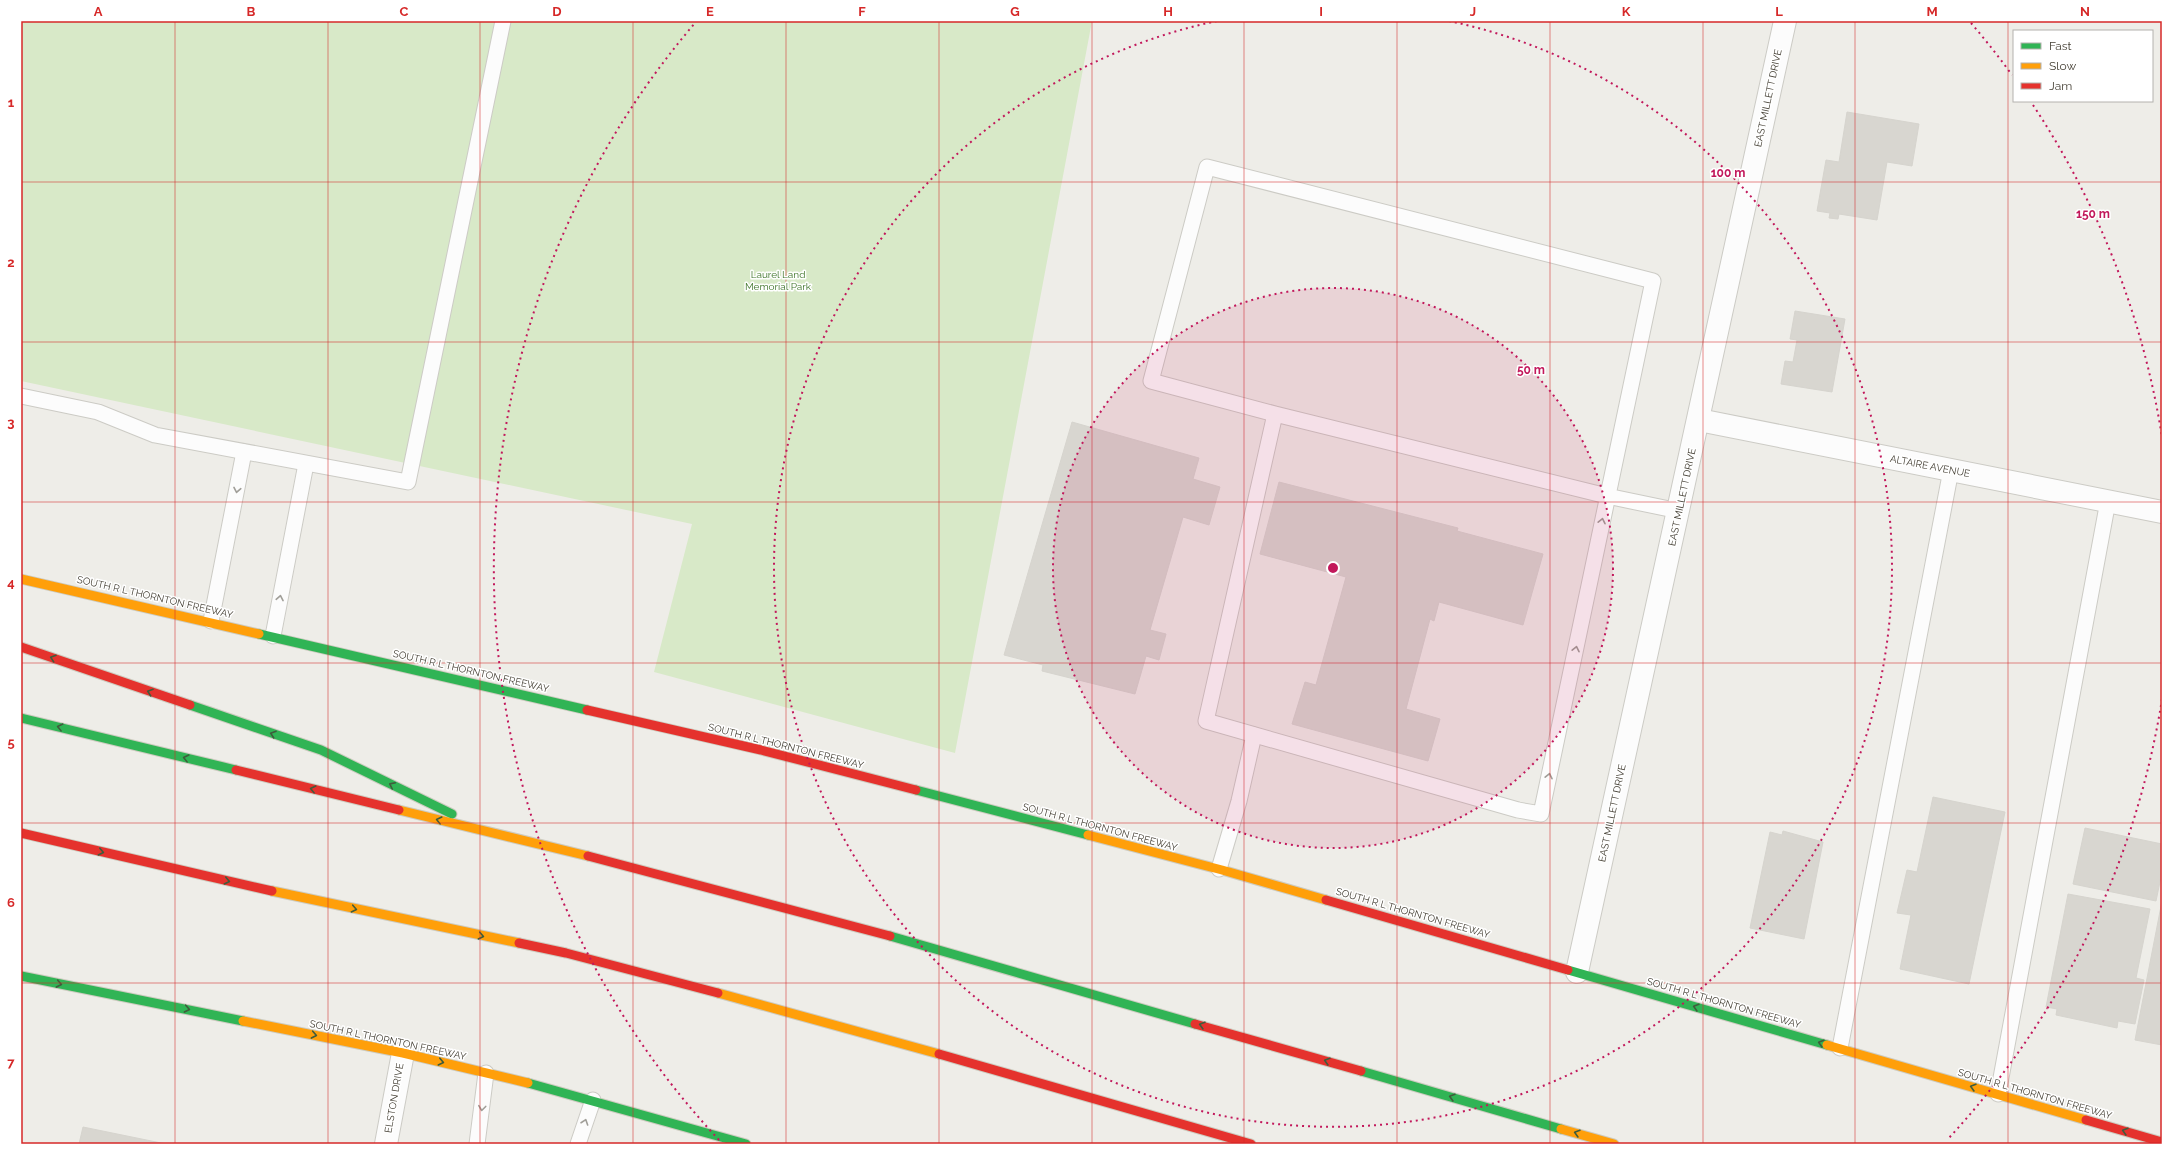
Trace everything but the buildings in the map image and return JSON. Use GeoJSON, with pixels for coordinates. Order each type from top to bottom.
{"type":"FeatureCollection","features":[{"type":"Feature","properties":{"kind":"main road","name":"SOUTH R L THORNTON FREEWAY"},"geometry":{"type":"LineString","coordinates":[[21,579],[211,621],[753,748],[1219,869],[2162,1142]]}},
{"type":"Feature","properties":{"kind":"main road"},"geometry":{"type":"LineString","coordinates":[[21,647],[321,750],[490,832]]}},
{"type":"Feature","properties":{"kind":"main road"},"geometry":{"type":"LineString","coordinates":[[21,718],[490,832],[848,924],[1614,1144]]}},
{"type":"Feature","properties":{"kind":"main road"},"geometry":{"type":"LineString","coordinates":[[21,833],[293,896],[566,953],[822,1020],[1251,1144]]}},
{"type":"Feature","properties":{"kind":"main road"},"geometry":{"type":"LineString","coordinates":[[21,840],[63,843]]}},
{"type":"Feature","properties":{"kind":"main road","name":"SOUTH R L THORNTON FREEWAY"},"geometry":{"type":"LineString","coordinates":[[21,976],[403,1053],[593,1100],[746,1144]]}},
{"type":"Feature","properties":{"kind":"street","name":"EAST MILLETT DRIVE"},"geometry":{"type":"LineString","coordinates":[[1577,972],[1699,420],[1785,21]]}},
{"type":"Feature","properties":{"kind":"street","name":"ALTAIRE AVENUE"},"geometry":{"type":"LineString","coordinates":[[1699,420],[2162,512]]}},
{"type":"Feature","properties":{"kind":"street","name":"ELSTON DRIVE"},"geometry":{"type":"LineString","coordinates":[[386,1144],[403,1053]]}},
{"type":"Feature","properties":{"kind":"lane"},"geometry":{"type":"LineString","coordinates":[[21,396],[98,412],[155,435],[408,482],[503,21]]}},
{"type":"Feature","properties":{"kind":"lane"},"geometry":{"type":"LineString","coordinates":[[1275,414],[1206,721],[1518,810],[1541,814],[1607,496],[1653,281],[1207,167],[1151,381],[1275,414],[1607,496],[1679,511]]}},
{"type":"Feature","properties":{"kind":"lane"},"geometry":{"type":"LineString","coordinates":[[211,621],[244,452]]}},
{"type":"Feature","properties":{"kind":"lane"},"geometry":{"type":"LineString","coordinates":[[273,636],[306,464]]}},
{"type":"Feature","properties":{"kind":"lane"},"geometry":{"type":"LineString","coordinates":[[1840,1048],[1951,470]]}},
{"type":"Feature","properties":{"kind":"lane"},"geometry":{"type":"LineString","coordinates":[[1998,1094],[2108,501]]}},
{"type":"Feature","properties":{"kind":"lane"},"geometry":{"type":"LineString","coordinates":[[1219,869],[1239,801],[1254,735]]}},
{"type":"Feature","properties":{"kind":"lane"},"geometry":{"type":"LineString","coordinates":[[477,1144],[486,1073]]}},
{"type":"Feature","properties":{"kind":"lane"},"geometry":{"type":"LineString","coordinates":[[578,1144],[593,1100]]}},
{"type":"Feature","properties":{"kind":"green space","name":"Laurel Land Memorial Park"},"geometry":{"type":"Polygon","coordinates":[[[21,21],[1092,21],[955,753],[654,672],[692,524],[21,381],[21,21]]]}},
{"type":"Feature","properties":{"kind":"traffic: fast"},"geometry":{"type":"LineString","coordinates":[[259,634],[587,710]]}},
{"type":"Feature","properties":{"kind":"traffic: fast"},"geometry":{"type":"LineString","coordinates":[[190,705],[321,750],[452,814]]}},
{"type":"Feature","properties":{"kind":"traffic: fast"},"geometry":{"type":"LineString","coordinates":[[21,718],[236,770]]}},
{"type":"Feature","properties":{"kind":"traffic: fast"},"geometry":{"type":"LineString","coordinates":[[916,790],[1088,835]]}},
{"type":"Feature","properties":{"kind":"traffic: fast"},"geometry":{"type":"LineString","coordinates":[[890,936],[1195,1024]]}},
{"type":"Feature","properties":{"kind":"traffic: fast"},"geometry":{"type":"LineString","coordinates":[[1568,970],[1827,1045]]}},
{"type":"Feature","properties":{"kind":"traffic: fast"},"geometry":{"type":"LineString","coordinates":[[21,976],[243,1021]]}},
{"type":"Feature","properties":{"kind":"traffic: fast"},"geometry":{"type":"LineString","coordinates":[[1361,1071],[1561,1129]]}},
{"type":"Feature","properties":{"kind":"traffic: fast"},"geometry":{"type":"LineString","coordinates":[[528,1083],[746,1144]]}},
{"type":"Feature","properties":{"kind":"traffic: slow"},"geometry":{"type":"LineString","coordinates":[[21,579],[259,634]]}},
{"type":"Feature","properties":{"kind":"traffic: slow"},"geometry":{"type":"LineString","coordinates":[[399,810],[588,856]]}},
{"type":"Feature","properties":{"kind":"traffic: slow"},"geometry":{"type":"LineString","coordinates":[[1088,835],[1222,870],[1326,900]]}},
{"type":"Feature","properties":{"kind":"traffic: slow"},"geometry":{"type":"LineString","coordinates":[[272,891],[519,943]]}},
{"type":"Feature","properties":{"kind":"traffic: slow"},"geometry":{"type":"LineString","coordinates":[[718,993],[939,1054]]}},
{"type":"Feature","properties":{"kind":"traffic: slow"},"geometry":{"type":"LineString","coordinates":[[243,1021],[403,1053],[528,1083]]}},
{"type":"Feature","properties":{"kind":"traffic: slow"},"geometry":{"type":"LineString","coordinates":[[1827,1045],[2086,1120]]}},
{"type":"Feature","properties":{"kind":"traffic: slow"},"geometry":{"type":"LineString","coordinates":[[1561,1129],[1614,1144]]}},
{"type":"Feature","properties":{"kind":"traffic: jam"},"geometry":{"type":"LineString","coordinates":[[21,647],[190,705]]}},
{"type":"Feature","properties":{"kind":"traffic: jam"},"geometry":{"type":"LineString","coordinates":[[587,710],[761,750],[916,790]]}},
{"type":"Feature","properties":{"kind":"traffic: jam"},"geometry":{"type":"LineString","coordinates":[[236,770],[399,810]]}},
{"type":"Feature","properties":{"kind":"traffic: jam"},"geometry":{"type":"LineString","coordinates":[[21,833],[272,891]]}},
{"type":"Feature","properties":{"kind":"traffic: jam"},"geometry":{"type":"LineString","coordinates":[[588,856],[890,936]]}},
{"type":"Feature","properties":{"kind":"traffic: jam"},"geometry":{"type":"LineString","coordinates":[[1326,900],[1568,970]]}},
{"type":"Feature","properties":{"kind":"traffic: jam"},"geometry":{"type":"LineString","coordinates":[[519,943],[566,953],[718,993]]}},
{"type":"Feature","properties":{"kind":"traffic: jam"},"geometry":{"type":"LineString","coordinates":[[1195,1024],[1361,1071]]}},
{"type":"Feature","properties":{"kind":"traffic: jam"},"geometry":{"type":"LineString","coordinates":[[939,1054],[1251,1144]]}},
{"type":"Feature","properties":{"kind":"traffic: jam"},"geometry":{"type":"LineString","coordinates":[[2086,1120],[2162,1142]]}}]}
